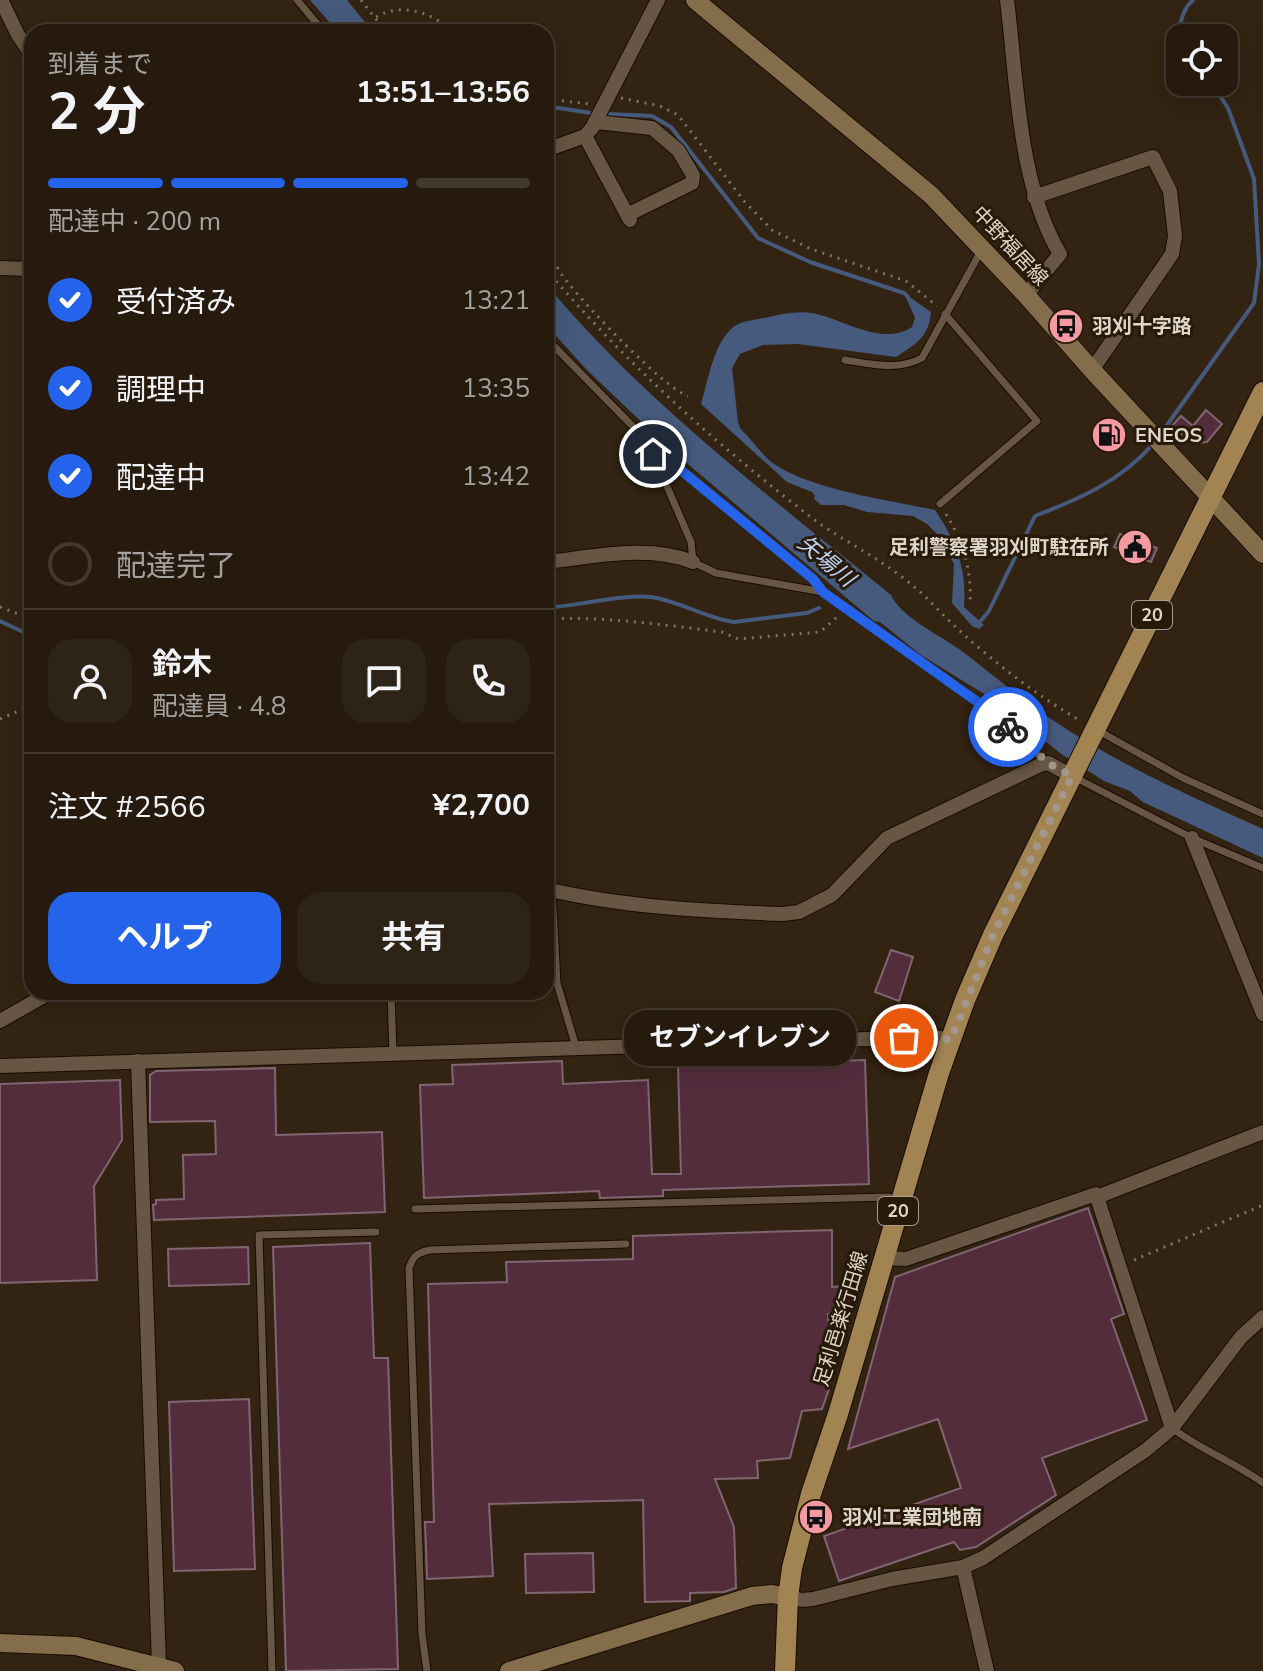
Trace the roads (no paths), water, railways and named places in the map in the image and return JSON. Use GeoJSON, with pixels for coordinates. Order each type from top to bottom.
{"type":"FeatureCollection","features":[{"type":"Feature","properties":{"kind":"main road","name":"中野福居線"},"geometry":{"type":"LineString","coordinates":[[695,0],[931,195],[1263,554]]}},
{"type":"Feature","properties":{"kind":"main road","name":"20"},"geometry":{"type":"LineString","coordinates":[[1073,773],[1092,729],[1263,392]]}},
{"type":"Feature","properties":{"kind":"main road","name":"足利邑楽行田線"},"geometry":{"type":"LineString","coordinates":[[785,1671],[792,1568],[811,1494],[951,1040],[993,935],[1073,773]]}},
{"type":"Feature","properties":{"kind":"main road"},"geometry":{"type":"LineString","coordinates":[[509,1671],[752,1596],[772,1594],[788,1597]]}},
{"type":"Feature","properties":{"kind":"main road"},"geometry":{"type":"LineString","coordinates":[[0,1643],[76,1646],[167,1668]]}},
{"type":"Feature","properties":{"kind":"street"},"geometry":{"type":"LineString","coordinates":[[1,0],[24,44]]}},
{"type":"Feature","properties":{"kind":"street"},"geometry":{"type":"LineString","coordinates":[[554,147],[585,136],[596,122],[658,0]]}},
{"type":"Feature","properties":{"kind":"street"},"geometry":{"type":"LineString","coordinates":[[1007,0],[1034,197],[1048,235],[1060,254],[1026,295]]}},
{"type":"Feature","properties":{"kind":"street"},"geometry":{"type":"LineString","coordinates":[[585,136],[629,218],[692,183],[693,175],[678,150],[652,128],[596,122]]}},
{"type":"Feature","properties":{"kind":"street"},"geometry":{"type":"LineString","coordinates":[[1034,197],[1153,157],[1170,191],[1175,236],[1172,254],[1092,370]]}},
{"type":"Feature","properties":{"kind":"street"},"geometry":{"type":"LineString","coordinates":[[0,268],[24,269]]}},
{"type":"Feature","properties":{"kind":"street"},"geometry":{"type":"LineString","coordinates":[[554,561],[639,553],[672,555],[693,562]]}},
{"type":"Feature","properties":{"kind":"street"},"geometry":{"type":"LineString","coordinates":[[554,891],[583,898],[672,908],[783,914],[799,912],[832,895],[887,838],[1029,769],[1048,763],[1073,773]]}},
{"type":"Feature","properties":{"kind":"street"},"geometry":{"type":"LineString","coordinates":[[1192,838],[1263,1014]]}},
{"type":"Feature","properties":{"kind":"street"},"geometry":{"type":"LineString","coordinates":[[0,1021],[37,1000]]}},
{"type":"Feature","properties":{"kind":"street"},"geometry":{"type":"LineString","coordinates":[[0,1066],[934,1037],[951,1040]]}},
{"type":"Feature","properties":{"kind":"street"},"geometry":{"type":"LineString","coordinates":[[138,1061],[167,1668]]}},
{"type":"Feature","properties":{"kind":"street"},"geometry":{"type":"LineString","coordinates":[[1097,1197],[1263,1132]]}},
{"type":"Feature","properties":{"kind":"street"},"geometry":{"type":"LineString","coordinates":[[884,1258],[906,1259],[1096,1194],[1172,1428]]}},
{"type":"Feature","properties":{"kind":"street"},"geometry":{"type":"LineString","coordinates":[[788,1597],[807,1600],[892,1579],[963,1567],[983,1558],[1146,1450],[1172,1428],[1241,1337],[1262,1321]]}},
{"type":"Feature","properties":{"kind":"street"},"geometry":{"type":"LineString","coordinates":[[963,1567],[987,1671]]}},
{"type":"Feature","properties":{"kind":"lane"},"geometry":{"type":"LineString","coordinates":[[297,0],[317,24]]}},
{"type":"Feature","properties":{"kind":"lane"},"geometry":{"type":"LineString","coordinates":[[845,360],[886,366],[912,364],[922,358],[983,249]]}},
{"type":"Feature","properties":{"kind":"lane"},"geometry":{"type":"LineString","coordinates":[[940,504],[1037,421],[945,314]]}},
{"type":"Feature","properties":{"kind":"lane"},"geometry":{"type":"LineString","coordinates":[[554,346],[654,448],[813,579],[823,592],[986,708],[1048,763]]}},
{"type":"Feature","properties":{"kind":"lane"},"geometry":{"type":"LineString","coordinates":[[654,448],[653,454],[691,542],[693,562],[716,573],[823,592]]}},
{"type":"Feature","properties":{"kind":"lane"},"geometry":{"type":"LineString","coordinates":[[1092,729],[1183,778],[1263,814]]}},
{"type":"Feature","properties":{"kind":"lane"},"geometry":{"type":"LineString","coordinates":[[1073,773],[1192,838],[1263,868]]}},
{"type":"Feature","properties":{"kind":"lane"},"geometry":{"type":"LineString","coordinates":[[554,948],[557,983],[576,1047]]}},
{"type":"Feature","properties":{"kind":"lane"},"geometry":{"type":"LineString","coordinates":[[391,1000],[393,1054]]}},
{"type":"Feature","properties":{"kind":"lane"},"geometry":{"type":"LineString","coordinates":[[415,1209],[889,1197],[901,1201]]}},
{"type":"Feature","properties":{"kind":"lane"},"geometry":{"type":"LineString","coordinates":[[272,1671],[259,1235],[376,1232]]}},
{"type":"Feature","properties":{"kind":"lane"},"geometry":{"type":"LineString","coordinates":[[427,1671],[422,1634],[409,1268],[413,1258],[430,1250],[626,1244]]}},
{"type":"Feature","properties":{"kind":"lane"},"geometry":{"type":"LineString","coordinates":[[1172,1428],[1190,1442],[1243,1469],[1263,1483]]}},
{"type":"Feature","properties":{"kind":"water"},"geometry":{"type":"Polygon","coordinates":[[[310,0],[347,0],[366,24],[331,24],[310,0]]]}},
{"type":"Feature","properties":{"kind":"water","name":"矢場川"},"geometry":{"type":"Polygon","coordinates":[[[554,293],[584,328],[667,409],[891,595],[904,612],[955,646],[1028,703],[1102,751],[1263,829],[1263,858],[1104,781],[1060,753],[997,702],[921,655],[880,622],[874,621],[670,449],[587,370],[554,334],[554,293]]]}},
{"type":"Feature","properties":{"kind":"water"},"geometry":{"type":"Polygon","coordinates":[[[904,293],[931,312],[930,321],[915,344],[896,357],[798,344],[763,345],[740,354],[732,368],[738,422],[769,460],[803,479],[935,510],[949,533],[962,568],[964,607],[984,625],[979,629],[972,626],[952,603],[954,564],[940,537],[927,524],[913,516],[867,512],[844,505],[821,505],[812,492],[787,482],[701,404],[719,346],[736,325],[805,312],[876,333],[900,332],[912,327],[915,318],[904,293]]]}},
{"type":"Feature","properties":{"kind":"waterway"},"geometry":{"type":"LineString","coordinates":[[1181,24],[1186,8],[1193,0]]}},
{"type":"Feature","properties":{"kind":"waterway"},"geometry":{"type":"LineString","coordinates":[[1160,435],[1254,303],[1259,264],[1254,179],[1228,108],[1220,96]]}},
{"type":"Feature","properties":{"kind":"waterway"},"geometry":{"type":"LineString","coordinates":[[554,107],[591,113]]}},
{"type":"Feature","properties":{"kind":"waterway"},"geometry":{"type":"LineString","coordinates":[[609,114],[652,116],[671,127],[758,238],[810,262],[904,293],[908,297]]}},
{"type":"Feature","properties":{"kind":"waterway"},"geometry":{"type":"LineString","coordinates":[[978,624],[989,611],[1035,516],[1083,496],[1113,479],[1152,445]]}},
{"type":"Feature","properties":{"kind":"waterway"},"geometry":{"type":"LineString","coordinates":[[554,607],[651,597],[734,622],[807,613],[819,608]]}},
{"type":"Feature","properties":{"kind":"waterway"},"geometry":{"type":"LineString","coordinates":[[0,621],[24,632]]}},
{"type":"Feature","properties":{"kind":"place","name":"羽刈十字路"},"geometry":{"type":"Point","coordinates":[1066,326]}},
{"type":"Feature","properties":{"kind":"place","name":"ENEOS"},"geometry":{"type":"Point","coordinates":[1109,435]}},
{"type":"Feature","properties":{"kind":"place","name":"足利警察署羽刈町駐在所"},"geometry":{"type":"Point","coordinates":[1135,547]}},
{"type":"Feature","properties":{"kind":"place","name":"セブンイレブン"},"geometry":{"type":"Point","coordinates":[904,1038]}},
{"type":"Feature","properties":{"kind":"place","name":"羽刈工業団地南"},"geometry":{"type":"Point","coordinates":[816,1517]}}]}
